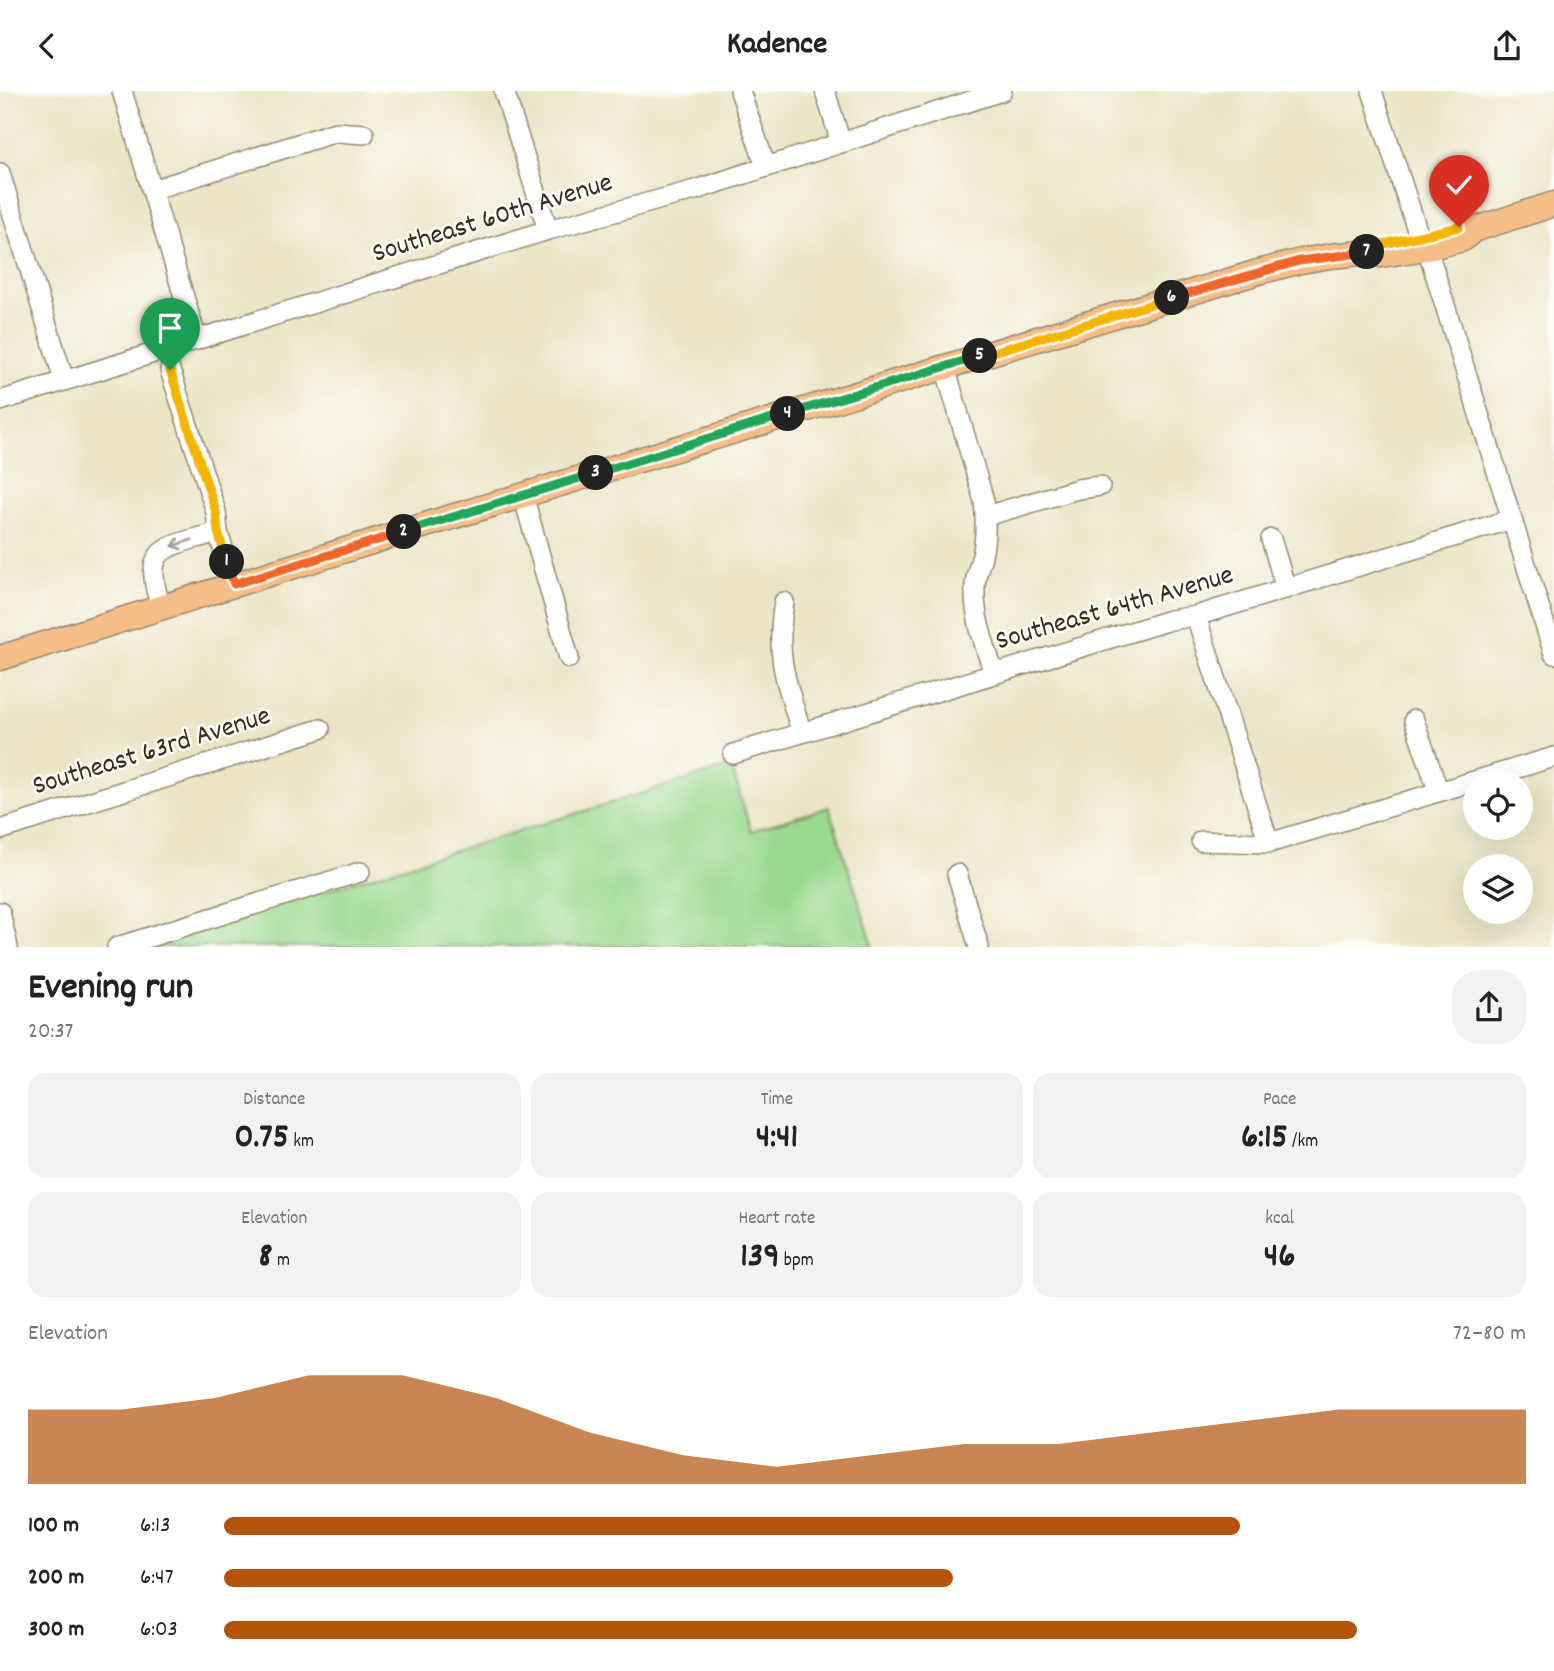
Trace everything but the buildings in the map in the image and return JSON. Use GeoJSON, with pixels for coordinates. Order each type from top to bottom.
{"type":"FeatureCollection","features":[{"type":"Feature","properties":{"kind":"main road"},"geometry":{"type":"LineString","coordinates":[[0,658],[523,495],[1299,261],[1371,252],[1381,255],[1423,242],[1463,239],[1473,230],[1554,204]]}},
{"type":"Feature","properties":{"kind":"street"},"geometry":{"type":"LineString","coordinates":[[122,91],[197,339]]}},
{"type":"Feature","properties":{"kind":"street"},"geometry":{"type":"LineString","coordinates":[[504,91],[548,230]]}},
{"type":"Feature","properties":{"kind":"street"},"geometry":{"type":"LineString","coordinates":[[740,91],[766,167]]}},
{"type":"Feature","properties":{"kind":"street"},"geometry":{"type":"LineString","coordinates":[[824,91],[841,143]]}},
{"type":"Feature","properties":{"kind":"street"},"geometry":{"type":"LineString","coordinates":[[1372,91],[1554,654]]}},
{"type":"Feature","properties":{"kind":"street","name":"Southeast 60th Avenue"},"geometry":{"type":"LineString","coordinates":[[0,401],[548,230],[695,190],[989,93]]}},
{"type":"Feature","properties":{"kind":"street"},"geometry":{"type":"LineString","coordinates":[[152,190],[336,132],[365,134]]}},
{"type":"Feature","properties":{"kind":"street"},"geometry":{"type":"LineString","coordinates":[[0,173],[64,380]]}},
{"type":"Feature","properties":{"kind":"street"},"geometry":{"type":"LineString","coordinates":[[945,367],[981,487],[986,516],[984,543],[975,578],[975,593],[976,610],[993,674]]}},
{"type":"Feature","properties":{"kind":"street"},"geometry":{"type":"LineString","coordinates":[[170,370],[216,512],[218,532],[234,584]]}},
{"type":"Feature","properties":{"kind":"street"},"geometry":{"type":"LineString","coordinates":[[986,516],[1077,489],[1100,487]]}},
{"type":"Feature","properties":{"kind":"street"},"geometry":{"type":"LineString","coordinates":[[523,495],[569,658]]}},
{"type":"Feature","properties":{"kind":"street","name":"Southeast 64th Avenue"},"geometry":{"type":"LineString","coordinates":[[733,754],[1512,519]]}},
{"type":"Feature","properties":{"kind":"street"},"geometry":{"type":"LineString","coordinates":[[161,607],[152,570],[157,557],[165,549],[218,532]]}},
{"type":"Feature","properties":{"kind":"street"},"geometry":{"type":"LineString","coordinates":[[1271,540],[1286,589]]}},
{"type":"Feature","properties":{"kind":"street"},"geometry":{"type":"LineString","coordinates":[[784,602],[781,662],[802,733]]}},
{"type":"Feature","properties":{"kind":"street"},"geometry":{"type":"LineString","coordinates":[[1196,616],[1269,843]]}},
{"type":"Feature","properties":{"kind":"street"},"geometry":{"type":"LineString","coordinates":[[1414,720],[1438,790]]}},
{"type":"Feature","properties":{"kind":"street","name":"Southeast 63rd Avenue"},"geometry":{"type":"LineString","coordinates":[[0,830],[320,729]]}},
{"type":"Feature","properties":{"kind":"street"},"geometry":{"type":"LineString","coordinates":[[1200,841],[1269,843],[1554,757]]}},
{"type":"Feature","properties":{"kind":"street"},"geometry":{"type":"LineString","coordinates":[[117,947],[360,872]]}},
{"type":"Feature","properties":{"kind":"street"},"geometry":{"type":"LineString","coordinates":[[957,874],[979,947]]}},
{"type":"Feature","properties":{"kind":"street"},"geometry":{"type":"LineString","coordinates":[[0,912],[8,947]]}},
{"type":"Feature","properties":{"kind":"green space"},"geometry":{"type":"Polygon","coordinates":[[[731,766],[751,831],[829,807],[873,946],[142,947],[731,766]]]}},
{"type":"Feature","properties":{"kind":"route"},"geometry":{"type":"LineString","coordinates":[[170,370],[216,512],[218,532],[234,584],[1258,272],[1299,261],[1371,252],[1379,245],[1459,227]]}}]}
